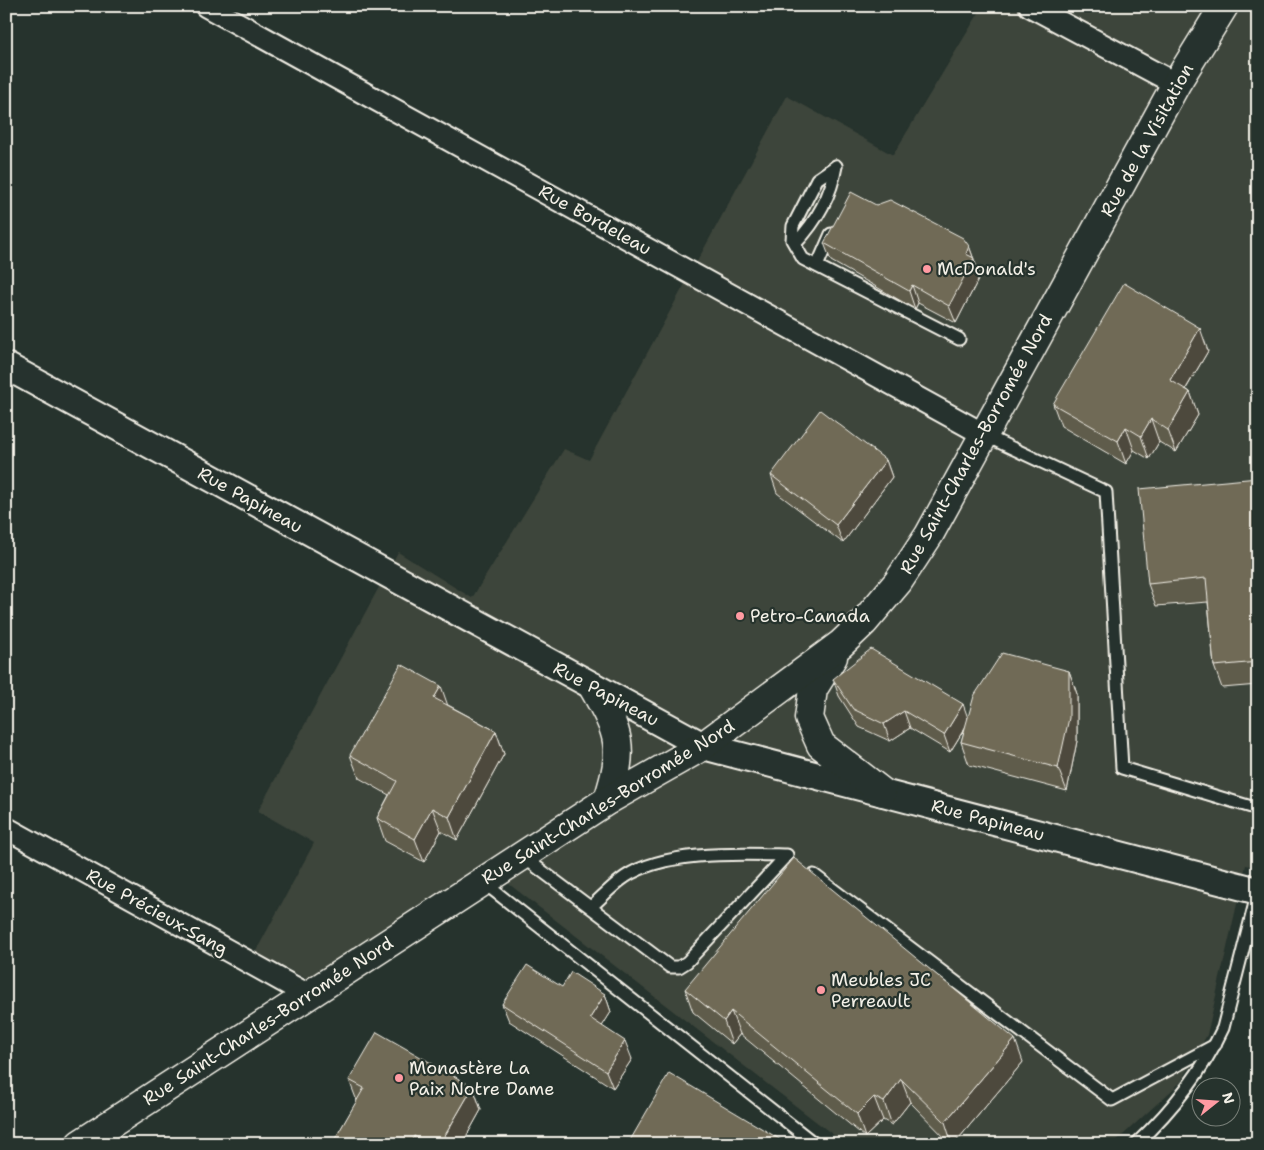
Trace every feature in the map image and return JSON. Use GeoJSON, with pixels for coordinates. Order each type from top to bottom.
{"type":"FeatureCollection","features":[{"type":"Feature","properties":{"kind":"main road","name":"Rue de la Visitation"},"geometry":{"type":"LineString","coordinates":[[1071,274],[1176,84],[1224,6]]}},
{"type":"Feature","properties":{"kind":"main road","name":"Rue Saint-Charles-Borromée Nord"},"geometry":{"type":"LineString","coordinates":[[80,1144],[608,800],[703,746],[842,644],[864,622],[898,582],[929,535],[1071,274]]}},
{"type":"Feature","properties":{"kind":"main road"},"geometry":{"type":"LineString","coordinates":[[842,644],[812,689],[809,718],[820,745],[882,792]]}},
{"type":"Feature","properties":{"kind":"main road"},"geometry":{"type":"LineString","coordinates":[[592,687],[618,738],[618,768],[608,800]]}},
{"type":"Feature","properties":{"kind":"street","name":"Rue Bordeleau"},"geometry":{"type":"LineString","coordinates":[[206,6],[983,434]]}},
{"type":"Feature","properties":{"kind":"street"},"geometry":{"type":"LineString","coordinates":[[1030,6],[1176,84]]}},
{"type":"Feature","properties":{"kind":"street","name":"Rue Papineau"},"geometry":{"type":"LineString","coordinates":[[6,366],[703,746],[1258,891]]}},
{"type":"Feature","properties":{"kind":"street","name":"Rue Précieux-Sang"},"geometry":{"type":"LineString","coordinates":[[6,828],[308,995]]}},
{"type":"Feature","properties":{"kind":"lane"},"geometry":{"type":"LineString","coordinates":[[795,244],[813,225],[833,187],[836,166],[817,179],[793,226],[792,240],[803,259],[959,339]]}},
{"type":"Feature","properties":{"kind":"lane"},"geometry":{"type":"LineString","coordinates":[[817,266],[836,223]]}},
{"type":"Feature","properties":{"kind":"lane"},"geometry":{"type":"LineString","coordinates":[[983,434],[1106,492],[1122,768],[1258,809]]}},
{"type":"Feature","properties":{"kind":"lane"},"geometry":{"type":"LineString","coordinates":[[590,907],[626,876],[664,861],[723,853],[795,861],[1112,1100],[1216,1045]]}},
{"type":"Feature","properties":{"kind":"lane"},"geometry":{"type":"LineString","coordinates":[[522,856],[670,967],[679,967],[687,962],[795,861]]}},
{"type":"Feature","properties":{"kind":"lane"},"geometry":{"type":"LineString","coordinates":[[482,882],[815,1144]]}},
{"type":"Feature","properties":{"kind":"lane"},"geometry":{"type":"LineString","coordinates":[[1136,1144],[1162,1120],[1189,1088],[1216,1045],[1223,1028],[1258,891]]}},
{"type":"Feature","properties":{"kind":"shaded area"},"geometry":{"type":"Polygon","coordinates":[[[983,6],[1258,6],[1258,868],[1246,865],[1207,1035],[1181,1082],[1113,1144],[845,1144],[505,881],[312,981],[255,953],[314,843],[258,811],[398,552],[472,598],[564,449],[589,460],[787,96],[893,155],[983,6]]]}},
{"type":"Feature","properties":{"kind":"building"},"geometry":{"type":"Polygon","coordinates":[[[851,192],[876,205],[890,200],[963,238],[969,246],[966,254],[974,258],[949,306],[912,285],[909,291],[824,243],[851,192]]]}},
{"type":"Feature","properties":{"kind":"building"},"geometry":{"type":"Polygon","coordinates":[[[1124,283],[1200,328],[1170,380],[1190,392],[1168,430],[1151,419],[1141,436],[1126,427],[1118,441],[1053,404],[1124,283]]]}},
{"type":"Feature","properties":{"kind":"building"},"geometry":{"type":"Polygon","coordinates":[[[820,410],[886,460],[836,525],[771,475],[820,410]]]}},
{"type":"Feature","properties":{"kind":"building"},"geometry":{"type":"Polygon","coordinates":[[[1258,478],[1258,662],[1214,666],[1206,578],[1148,584],[1139,489],[1258,478]]]}},
{"type":"Feature","properties":{"kind":"building"},"geometry":{"type":"Polygon","coordinates":[[[871,649],[963,704],[944,735],[904,711],[884,724],[853,709],[833,679],[871,649]]]}},
{"type":"Feature","properties":{"kind":"building"},"geometry":{"type":"Polygon","coordinates":[[[1002,653],[1069,671],[1069,718],[1058,768],[961,742],[974,696],[1002,653]]]}},
{"type":"Feature","properties":{"kind":"building"},"geometry":{"type":"Polygon","coordinates":[[[401,664],[441,686],[434,698],[496,731],[449,817],[432,808],[415,839],[377,818],[397,781],[350,755],[401,664]]]}},
{"type":"Feature","properties":{"kind":"building"},"geometry":{"type":"Polygon","coordinates":[[[794,858],[1015,1039],[945,1122],[901,1079],[884,1102],[874,1097],[857,1114],[731,1011],[724,1021],[685,989],[794,858]]]}},
{"type":"Feature","properties":{"kind":"building"},"geometry":{"type":"Polygon","coordinates":[[[527,965],[562,987],[571,972],[605,994],[590,1018],[625,1041],[606,1071],[502,1004],[527,965]]]}},
{"type":"Feature","properties":{"kind":"building","name":"Monastère La Paix Notre Dame"},"geometry":{"type":"Polygon","coordinates":[[[377,1032],[473,1087],[440,1144],[427,1144],[414,1136],[410,1144],[332,1144],[364,1088],[349,1080],[377,1032]]]}},
{"type":"Feature","properties":{"kind":"building"},"geometry":{"type":"Polygon","coordinates":[[[669,1073],[781,1140],[779,1144],[628,1144],[669,1073]]]}},
{"type":"Feature","properties":{"kind":"place","name":"McDonald's"},"geometry":{"type":"Point","coordinates":[927,269]}},
{"type":"Feature","properties":{"kind":"place","name":"Petro-Canada"},"geometry":{"type":"Point","coordinates":[740,616]}},
{"type":"Feature","properties":{"kind":"place","name":"Meubles JC Perreault"},"geometry":{"type":"Point","coordinates":[821,990]}},
{"type":"Feature","properties":{"kind":"place","name":"Monastère La Paix Notre Dame"},"geometry":{"type":"Point","coordinates":[399,1078]}}]}
